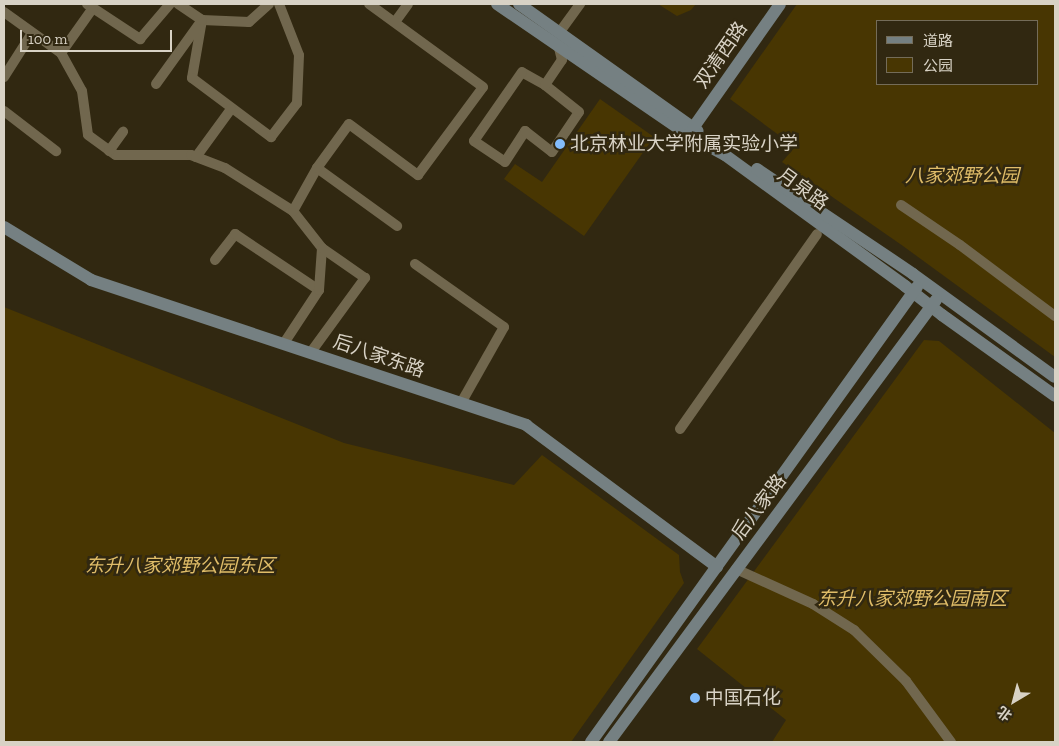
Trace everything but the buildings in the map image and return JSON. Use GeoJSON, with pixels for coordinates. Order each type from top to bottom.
{"type":"FeatureCollection","features":[{"type":"Feature","properties":{"kind":"main road","name":"月泉路"},"geometry":{"type":"LineString","coordinates":[[497,4],[688,135],[725,156],[1055,396]]}},
{"type":"Feature","properties":{"kind":"main road","name":"月泉路"},"geometry":{"type":"LineString","coordinates":[[519,4],[693,128],[727,148],[922,280],[1055,377]]}},
{"type":"Feature","properties":{"kind":"main road","name":"双清西路"},"geometry":{"type":"LineString","coordinates":[[693,128],[780,4]]}},
{"type":"Feature","properties":{"kind":"main road","name":"后八家东路"},"geometry":{"type":"LineString","coordinates":[[4,228],[91,280],[526,424],[717,567]]}},
{"type":"Feature","properties":{"kind":"main road","name":"后八家路"},"geometry":{"type":"LineString","coordinates":[[591,742],[922,280]]}},
{"type":"Feature","properties":{"kind":"main road","name":"后八家路"},"geometry":{"type":"LineString","coordinates":[[609,742],[940,294]]}},
{"type":"Feature","properties":{"kind":"street"},"geometry":{"type":"LineString","coordinates":[[61,53],[90,6],[140,39],[170,4]]}},
{"type":"Feature","properties":{"kind":"street"},"geometry":{"type":"LineString","coordinates":[[178,4],[202,20],[250,22],[269,4]]}},
{"type":"Feature","properties":{"kind":"street"},"geometry":{"type":"LineString","coordinates":[[202,20],[192,78],[231,109],[271,137],[297,103],[299,55],[279,4]]}},
{"type":"Feature","properties":{"kind":"street"},"geometry":{"type":"LineString","coordinates":[[293,210],[317,168],[349,124],[418,175],[484,87],[369,4]]}},
{"type":"Feature","properties":{"kind":"street"},"geometry":{"type":"LineString","coordinates":[[395,22],[408,4]]}},
{"type":"Feature","properties":{"kind":"street"},"geometry":{"type":"LineString","coordinates":[[559,33],[580,4]]}},
{"type":"Feature","properties":{"kind":"street"},"geometry":{"type":"LineString","coordinates":[[4,12],[61,53],[82,91],[88,135],[109,151],[116,155],[191,156],[225,168],[293,210],[322,248],[365,278],[311,352]]}},
{"type":"Feature","properties":{"kind":"street"},"geometry":{"type":"LineString","coordinates":[[156,84],[202,20]]}},
{"type":"Feature","properties":{"kind":"street"},"geometry":{"type":"LineString","coordinates":[[4,77],[32,33]]}},
{"type":"Feature","properties":{"kind":"street"},"geometry":{"type":"LineString","coordinates":[[545,84],[562,60],[559,48]]}},
{"type":"Feature","properties":{"kind":"street"},"geometry":{"type":"LineString","coordinates":[[522,72],[545,84],[579,112],[552,152],[525,131],[505,162],[474,141],[522,72]]}},
{"type":"Feature","properties":{"kind":"street"},"geometry":{"type":"LineString","coordinates":[[196,158],[231,109]]}},
{"type":"Feature","properties":{"kind":"street"},"geometry":{"type":"LineString","coordinates":[[4,112],[56,151]]}},
{"type":"Feature","properties":{"kind":"street"},"geometry":{"type":"LineString","coordinates":[[109,151],[123,132]]}},
{"type":"Feature","properties":{"kind":"street"},"geometry":{"type":"LineString","coordinates":[[317,168],[397,226]]}},
{"type":"Feature","properties":{"kind":"street"},"geometry":{"type":"LineString","coordinates":[[900,205],[960,246],[1055,316]]}},
{"type":"Feature","properties":{"kind":"street"},"geometry":{"type":"LineString","coordinates":[[215,260],[235,234],[319,290]]}},
{"type":"Feature","properties":{"kind":"street"},"geometry":{"type":"LineString","coordinates":[[680,429],[817,234]]}},
{"type":"Feature","properties":{"kind":"street"},"geometry":{"type":"LineString","coordinates":[[284,343],[319,290],[322,248]]}},
{"type":"Feature","properties":{"kind":"street"},"geometry":{"type":"LineString","coordinates":[[415,264],[504,327],[462,404]]}},
{"type":"Feature","properties":{"kind":"street"},"geometry":{"type":"LineString","coordinates":[[736,569],[813,604],[854,630],[906,681],[951,742]]}},
{"type":"Feature","properties":{"kind":"green space"},"geometry":{"type":"Polygon","coordinates":[[[658,4],[696,4],[691,10],[677,16],[658,4]]]}},
{"type":"Feature","properties":{"kind":"green space","name":"八家郊野公园"},"geometry":{"type":"Polygon","coordinates":[[[797,4],[1055,4],[1055,357],[903,246],[782,162],[795,147],[730,99],[797,4]]]}},
{"type":"Feature","properties":{"kind":"green space"},"geometry":{"type":"Polygon","coordinates":[[[600,99],[654,137],[584,236],[504,179],[515,164],[542,182],[600,99]]]}},
{"type":"Feature","properties":{"kind":"green space","name":"东升八家郊野公园东区"},"geometry":{"type":"Polygon","coordinates":[[[4,307],[344,443],[514,485],[542,455],[679,555],[680,572],[684,583],[571,742],[4,742],[4,307]]]}},
{"type":"Feature","properties":{"kind":"green space","name":"东升八家郊野公园南区"},"geometry":{"type":"Polygon","coordinates":[[[924,340],[939,341],[1055,433],[1055,742],[772,742],[786,720],[697,649],[924,340]]]}},
{"type":"Feature","properties":{"kind":"place","name":"北京林业大学附属实验小学"},"geometry":{"type":"Point","coordinates":[560,144]}},
{"type":"Feature","properties":{"kind":"place","name":"中国石化"},"geometry":{"type":"Point","coordinates":[695,698]}}]}
